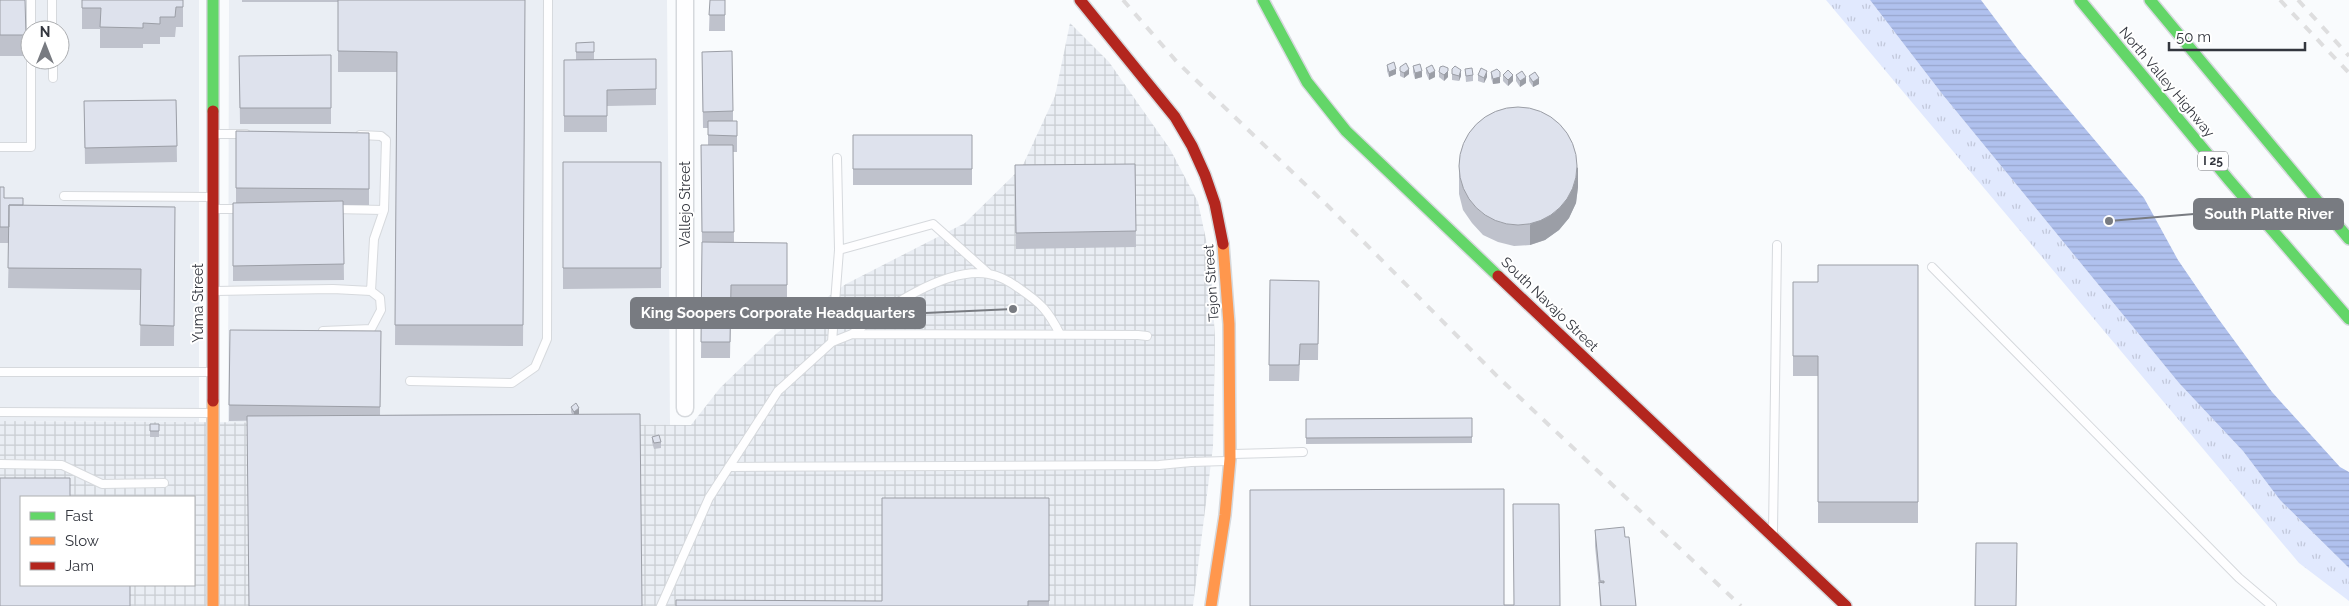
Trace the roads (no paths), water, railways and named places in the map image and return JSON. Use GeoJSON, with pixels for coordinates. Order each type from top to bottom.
{"type":"FeatureCollection","features":[{"type":"Feature","properties":{"kind":"main road","name":"Yuma Street"},"geometry":{"type":"LineString","coordinates":[[213,0],[213,291],[217,333],[213,372],[213,606]]}},
{"type":"Feature","properties":{"kind":"main road","name":"Tejon Street"},"geometry":{"type":"LineString","coordinates":[[1080,0],[1175,117],[1197,156],[1212,197],[1224,239],[1229,288],[1230,458],[1211,606]]}},
{"type":"Feature","properties":{"kind":"main road","name":"South Navajo Street"},"geometry":{"type":"LineString","coordinates":[[1263,0],[1307,82],[1346,131],[1846,606]]}},
{"type":"Feature","properties":{"kind":"main road","name":"North Valley Highway"},"geometry":{"type":"LineString","coordinates":[[2080,0],[2229,180],[2349,319]]}},
{"type":"Feature","properties":{"kind":"main road"},"geometry":{"type":"LineString","coordinates":[[2150,0],[2349,239]]}},
{"type":"Feature","properties":{"kind":"street","name":"Vallejo Street"},"geometry":{"type":"LineString","coordinates":[[685,0],[685,408]]}},
{"type":"Feature","properties":{"kind":"lane"},"geometry":{"type":"LineString","coordinates":[[30,0],[31,20]]}},
{"type":"Feature","properties":{"kind":"lane"},"geometry":{"type":"LineString","coordinates":[[52,0],[52,20]]}},
{"type":"Feature","properties":{"kind":"lane"},"geometry":{"type":"LineString","coordinates":[[410,381],[512,383],[535,367],[547,339],[548,0]]}},
{"type":"Feature","properties":{"kind":"lane"},"geometry":{"type":"LineString","coordinates":[[0,147],[31,147],[31,70]]}},
{"type":"Feature","properties":{"kind":"lane"},"geometry":{"type":"LineString","coordinates":[[53,70],[53,78]]}},
{"type":"Feature","properties":{"kind":"lane"},"geometry":{"type":"LineString","coordinates":[[213,134],[252,134]]}},
{"type":"Feature","properties":{"kind":"lane"},"geometry":{"type":"LineString","coordinates":[[347,134],[381,136],[386,140],[384,210],[374,239],[371,291]]}},
{"type":"Feature","properties":{"kind":"lane"},"geometry":{"type":"LineString","coordinates":[[832,342],[839,250],[837,158]]}},
{"type":"Feature","properties":{"kind":"lane"},"geometry":{"type":"LineString","coordinates":[[64,196],[213,203],[251,209]]}},
{"type":"Feature","properties":{"kind":"lane"},"geometry":{"type":"LineString","coordinates":[[326,209],[384,210]]}},
{"type":"Feature","properties":{"kind":"lane"},"geometry":{"type":"LineString","coordinates":[[839,250],[934,224],[989,274],[1012,284],[1048,311],[1060,334]]}},
{"type":"Feature","properties":{"kind":"lane"},"geometry":{"type":"LineString","coordinates":[[1773,536],[1777,245]]}},
{"type":"Feature","properties":{"kind":"lane"},"geometry":{"type":"LineString","coordinates":[[1932,267],[2239,578],[2272,606]]}},
{"type":"Feature","properties":{"kind":"lane"},"geometry":{"type":"LineString","coordinates":[[661,606],[709,498],[778,390],[832,342],[852,334],[903,298],[944,280],[967,274],[989,274]]}},
{"type":"Feature","properties":{"kind":"lane"},"geometry":{"type":"LineString","coordinates":[[213,291],[333,289],[371,291],[380,298],[381,310],[371,329],[316,332]]}},
{"type":"Feature","properties":{"kind":"lane"},"geometry":{"type":"LineString","coordinates":[[852,334],[1147,336]]}},
{"type":"Feature","properties":{"kind":"lane"},"geometry":{"type":"LineString","coordinates":[[0,372],[213,372]]}},
{"type":"Feature","properties":{"kind":"lane"},"geometry":{"type":"LineString","coordinates":[[0,412],[213,413]]}},
{"type":"Feature","properties":{"kind":"lane"},"geometry":{"type":"LineString","coordinates":[[729,467],[1159,466],[1303,452]]}},
{"type":"Feature","properties":{"kind":"lane"},"geometry":{"type":"LineString","coordinates":[[0,464],[62,465],[102,484],[164,483]]}},
{"type":"Feature","properties":{"kind":"water"},"geometry":{"type":"Polygon","coordinates":[[[1870,0],[1981,0],[2020,52],[2144,198],[2178,260],[2272,392],[2340,467],[2349,472],[2349,568],[2280,500],[2243,451],[2179,383],[1943,95],[1870,0]]]}},
{"type":"Feature","properties":{"kind":"railway"},"geometry":{"type":"LineString","coordinates":[[1123,0],[1177,62],[1329,207],[1498,377],[1741,606]]}},
{"type":"Feature","properties":{"kind":"railway"},"geometry":{"type":"LineString","coordinates":[[2280,0],[2349,73]]}},
{"type":"Feature","properties":{"kind":"railway"},"geometry":{"type":"LineString","coordinates":[[2298,0],[2349,56]]}},
{"type":"Feature","properties":{"kind":"place","name":"South Platte River"},"geometry":{"type":"Point","coordinates":[2109,221]}},
{"type":"Feature","properties":{"kind":"place","name":"King Soopers Corporate Headquarters"},"geometry":{"type":"Point","coordinates":[1013,309]}}]}
